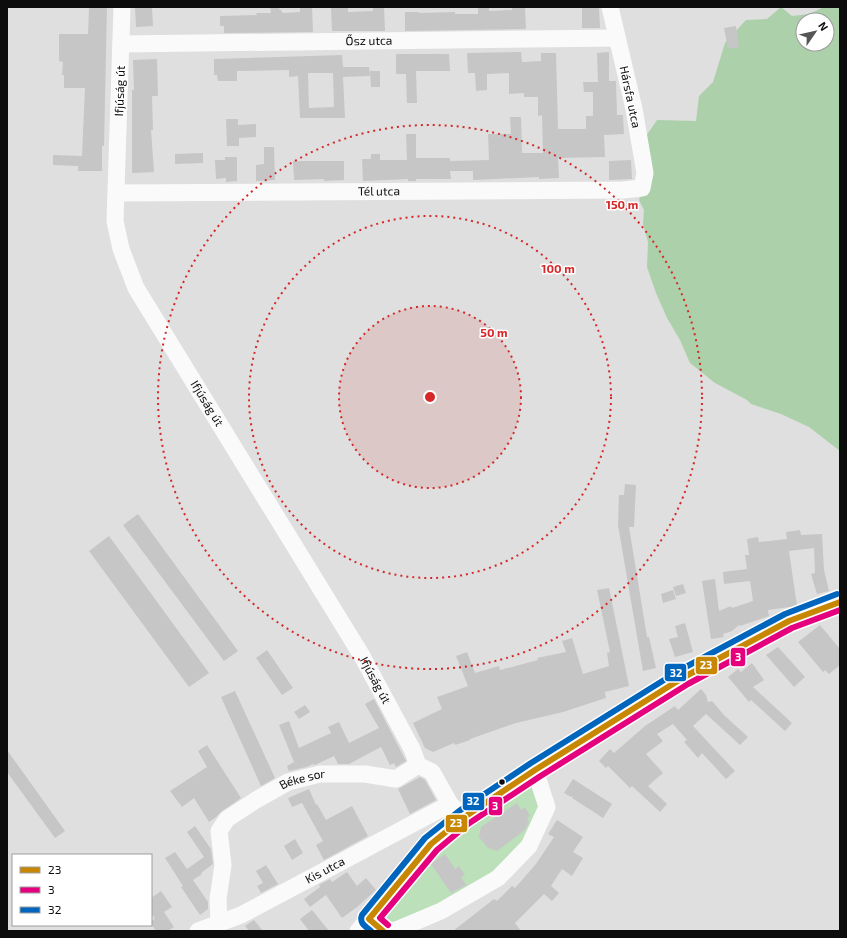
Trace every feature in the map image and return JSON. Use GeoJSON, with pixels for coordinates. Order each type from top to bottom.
{"type":"FeatureCollection","features":[{"type":"Feature","properties":{"kind":"street","name":"Ifjúság út"},"geometry":{"type":"LineString","coordinates":[[122,7],[122,44],[115,221],[121,249],[136,288],[362,656],[412,749],[418,765]]}},
{"type":"Feature","properties":{"kind":"street","name":"Hársfa utca"},"geometry":{"type":"LineString","coordinates":[[610,7],[634,109],[645,173],[642,188]]}},
{"type":"Feature","properties":{"kind":"street","name":"Ősz utca"},"geometry":{"type":"LineString","coordinates":[[122,44],[617,38]]}},
{"type":"Feature","properties":{"kind":"street","name":"Tél utca"},"geometry":{"type":"LineString","coordinates":[[117,193],[615,190],[642,188]]}},
{"type":"Feature","properties":{"kind":"street"},"geometry":{"type":"LineString","coordinates":[[535,770],[547,807],[530,846],[498,878],[441,911],[396,930],[383,931],[364,925],[431,844],[463,818],[535,770],[684,676],[790,621],[840,602]]}},
{"type":"Feature","properties":{"kind":"street"},"geometry":{"type":"LineString","coordinates":[[418,765],[432,772],[450,804],[463,818]]}},
{"type":"Feature","properties":{"kind":"street","name":"Béke sor"},"geometry":{"type":"LineString","coordinates":[[219,923],[218,899],[223,865],[219,831],[227,819],[256,800],[288,782],[320,774],[365,774],[396,779],[418,765]]}},
{"type":"Feature","properties":{"kind":"street","name":"Kis utca"},"geometry":{"type":"LineString","coordinates":[[198,931],[241,915],[450,804]]}},
{"type":"Feature","properties":{"kind":"green space"},"geometry":{"type":"Polygon","coordinates":[[[781,7],[792,16],[795,16],[795,52],[835,52],[835,12],[813,12],[824,7],[840,7],[840,451],[809,427],[781,414],[751,404],[747,400],[715,383],[690,363],[680,340],[667,318],[647,267],[648,242],[643,224],[644,210],[639,200],[645,183],[644,139],[657,120],[696,121],[699,96],[713,82],[725,43],[746,20],[767,19],[781,7]]]}},
{"type":"Feature","properties":{"kind":"green space"},"geometry":{"type":"Polygon","coordinates":[[[531,780],[539,810],[523,846],[494,874],[411,919],[390,925],[386,921],[389,902],[434,848],[531,780]]]}},
{"type":"Feature","properties":{"kind":"building"},"geometry":{"type":"Polygon","coordinates":[[[89,7],[107,7],[104,146],[102,146],[102,171],[78,171],[78,166],[53,165],[53,155],[82,156],[85,88],[64,88],[64,75],[62,75],[63,62],[59,61],[59,34],[88,34],[89,7]]]}},
{"type":"Feature","properties":{"kind":"building"},"geometry":{"type":"Polygon","coordinates":[[[135,7],[152,7],[153,26],[136,27],[135,7]]]}},
{"type":"Feature","properties":{"kind":"building"},"geometry":{"type":"Polygon","coordinates":[[[270,7],[278,7],[283,13],[300,12],[300,7],[312,7],[313,32],[224,33],[224,26],[220,26],[220,16],[271,13],[270,7]]]}},
{"type":"Feature","properties":{"kind":"building"},"geometry":{"type":"Polygon","coordinates":[[[331,7],[348,7],[348,12],[373,11],[373,7],[384,7],[385,31],[332,31],[331,7]]]}},
{"type":"Feature","properties":{"kind":"building"},"geometry":{"type":"Polygon","coordinates":[[[478,7],[489,7],[489,11],[512,10],[512,7],[525,7],[526,29],[405,31],[405,12],[455,12],[455,14],[478,14],[478,7]]]}},
{"type":"Feature","properties":{"kind":"building"},"geometry":{"type":"Polygon","coordinates":[[[582,8],[599,8],[600,28],[582,28],[582,8]]]}},
{"type":"Feature","properties":{"kind":"building"},"geometry":{"type":"Polygon","coordinates":[[[736,26],[739,47],[728,49],[724,28],[736,26]]]}},
{"type":"Feature","properties":{"kind":"building"},"geometry":{"type":"Polygon","coordinates":[[[521,52],[522,62],[541,61],[541,53],[556,53],[558,129],[586,129],[586,116],[593,116],[593,92],[584,92],[583,82],[598,82],[597,53],[609,52],[609,81],[616,81],[617,115],[623,115],[624,134],[604,135],[605,157],[558,158],[559,178],[539,179],[539,177],[473,180],[473,171],[450,171],[451,179],[416,179],[416,181],[408,181],[408,179],[363,181],[362,159],[371,159],[371,154],[380,154],[380,160],[407,160],[406,134],[416,134],[416,158],[450,158],[450,161],[489,160],[488,134],[511,134],[510,117],[521,117],[522,153],[543,153],[542,115],[538,116],[538,97],[524,97],[524,93],[509,94],[509,73],[487,74],[487,90],[476,91],[475,73],[468,73],[467,53],[521,52]]]}},
{"type":"Feature","properties":{"kind":"building"},"geometry":{"type":"Polygon","coordinates":[[[396,54],[449,54],[450,71],[416,71],[417,103],[407,103],[406,74],[396,74],[396,54]]]}},
{"type":"Feature","properties":{"kind":"building"},"geometry":{"type":"Polygon","coordinates":[[[342,55],[343,67],[369,67],[370,76],[343,77],[345,118],[300,118],[298,76],[289,77],[289,70],[237,71],[237,81],[218,81],[217,75],[214,75],[214,59],[342,55]],[[308,73],[309,108],[334,107],[333,73],[308,73]]]}},
{"type":"Feature","properties":{"kind":"building"},"geometry":{"type":"Polygon","coordinates":[[[157,59],[158,96],[152,96],[153,130],[151,130],[154,172],[132,173],[132,90],[134,90],[133,60],[157,59]]]}},
{"type":"Feature","properties":{"kind":"building"},"geometry":{"type":"Polygon","coordinates":[[[370,71],[380,71],[380,87],[371,87],[370,71]]]}},
{"type":"Feature","properties":{"kind":"building"},"geometry":{"type":"Polygon","coordinates":[[[226,119],[238,119],[238,125],[256,124],[256,137],[239,138],[239,146],[227,146],[226,119]]]}},
{"type":"Feature","properties":{"kind":"building"},"geometry":{"type":"Polygon","coordinates":[[[264,147],[274,147],[275,180],[256,181],[256,165],[264,164],[264,147]]]}},
{"type":"Feature","properties":{"kind":"building"},"geometry":{"type":"Polygon","coordinates":[[[203,153],[203,163],[175,164],[175,154],[203,153]]]}},
{"type":"Feature","properties":{"kind":"building"},"geometry":{"type":"Polygon","coordinates":[[[225,157],[237,157],[237,181],[226,182],[226,178],[216,179],[215,160],[225,160],[225,157]]]}},
{"type":"Feature","properties":{"kind":"building"},"geometry":{"type":"Polygon","coordinates":[[[631,160],[632,179],[609,180],[609,161],[631,160]]]}},
{"type":"Feature","properties":{"kind":"building"},"geometry":{"type":"Polygon","coordinates":[[[293,161],[344,161],[344,180],[294,180],[293,161]]]}},
{"type":"Feature","properties":{"kind":"building"},"geometry":{"type":"Polygon","coordinates":[[[625,484],[636,485],[634,527],[629,527],[647,637],[649,637],[656,668],[643,671],[618,525],[619,495],[624,495],[625,484]]]}},
{"type":"Feature","properties":{"kind":"building"},"geometry":{"type":"Polygon","coordinates":[[[138,514],[238,651],[224,661],[123,525],[138,514]]]}},
{"type":"Feature","properties":{"kind":"building"},"geometry":{"type":"Polygon","coordinates":[[[800,530],[801,535],[822,534],[824,570],[829,591],[817,594],[811,574],[815,573],[814,548],[789,551],[797,606],[768,610],[769,616],[740,626],[739,625],[732,631],[723,634],[724,637],[711,639],[702,581],[715,579],[719,611],[731,606],[732,608],[753,601],[750,581],[724,584],[723,572],[747,569],[745,555],[749,555],[747,539],[758,537],[759,542],[787,539],[786,532],[800,530]]]}},
{"type":"Feature","properties":{"kind":"building"},"geometry":{"type":"Polygon","coordinates":[[[109,536],[209,673],[189,687],[89,551],[109,536]]]}},
{"type":"Feature","properties":{"kind":"building"},"geometry":{"type":"Polygon","coordinates":[[[683,584],[686,593],[676,596],[673,587],[683,584]]]}},
{"type":"Feature","properties":{"kind":"building"},"geometry":{"type":"Polygon","coordinates":[[[609,588],[629,686],[605,692],[606,698],[563,712],[516,723],[455,745],[454,743],[433,752],[425,748],[413,723],[442,709],[437,697],[468,686],[456,656],[467,652],[475,673],[499,666],[500,670],[538,660],[537,658],[566,652],[562,641],[572,638],[583,674],[609,666],[607,653],[610,652],[597,590],[609,588]]]}},
{"type":"Feature","properties":{"kind":"building"},"geometry":{"type":"Polygon","coordinates":[[[673,590],[676,599],[663,603],[661,594],[673,590]]]}},
{"type":"Feature","properties":{"kind":"building"},"geometry":{"type":"Polygon","coordinates":[[[685,623],[693,652],[675,657],[669,639],[678,637],[675,626],[685,623]]]}},
{"type":"Feature","properties":{"kind":"building"},"geometry":{"type":"Polygon","coordinates":[[[820,625],[840,649],[840,665],[829,674],[825,670],[823,672],[798,642],[820,625]]]}},
{"type":"Feature","properties":{"kind":"building"},"geometry":{"type":"Polygon","coordinates":[[[778,647],[805,677],[794,687],[766,655],[778,647]]]}},
{"type":"Feature","properties":{"kind":"building"},"geometry":{"type":"Polygon","coordinates":[[[267,650],[293,688],[282,695],[256,658],[267,650]]]}},
{"type":"Feature","properties":{"kind":"building"},"geometry":{"type":"Polygon","coordinates":[[[752,663],[764,680],[753,687],[792,723],[785,731],[751,700],[749,702],[728,677],[738,669],[741,672],[752,663]]]}},
{"type":"Feature","properties":{"kind":"building"},"geometry":{"type":"Polygon","coordinates":[[[701,689],[706,695],[708,702],[712,701],[724,715],[748,737],[740,745],[706,714],[693,726],[735,771],[726,779],[702,753],[698,758],[684,742],[687,740],[673,724],[657,734],[663,741],[646,754],[663,773],[648,786],[667,804],[660,812],[632,786],[630,788],[608,766],[606,768],[599,761],[610,749],[614,753],[645,726],[675,706],[678,710],[701,689]]]}},
{"type":"Feature","properties":{"kind":"building"},"geometry":{"type":"Polygon","coordinates":[[[235,691],[275,778],[261,786],[221,697],[235,691]]]}},
{"type":"Feature","properties":{"kind":"building"},"geometry":{"type":"Polygon","coordinates":[[[374,699],[406,761],[396,767],[394,763],[390,765],[381,747],[349,764],[338,764],[334,756],[315,765],[313,764],[289,771],[287,766],[294,762],[279,725],[289,721],[299,748],[331,733],[328,727],[339,722],[349,743],[379,728],[365,704],[374,699]]]}},
{"type":"Feature","properties":{"kind":"building"},"geometry":{"type":"Polygon","coordinates":[[[305,705],[310,712],[299,719],[294,712],[305,705]]]}},
{"type":"Feature","properties":{"kind":"building"},"geometry":{"type":"Polygon","coordinates":[[[207,745],[241,798],[209,822],[194,798],[182,807],[170,791],[207,767],[198,751],[207,745]]]}},
{"type":"Feature","properties":{"kind":"building"},"geometry":{"type":"Polygon","coordinates":[[[7,750],[65,831],[55,838],[7,772],[7,750]]]}},
{"type":"Feature","properties":{"kind":"building"},"geometry":{"type":"Polygon","coordinates":[[[420,777],[425,780],[436,800],[410,814],[398,789],[420,777]]]}},
{"type":"Feature","properties":{"kind":"building"},"geometry":{"type":"Polygon","coordinates":[[[573,779],[612,804],[603,818],[572,798],[573,796],[571,797],[564,793],[573,779]]]}},
{"type":"Feature","properties":{"kind":"building"},"geometry":{"type":"Polygon","coordinates":[[[309,789],[316,805],[317,804],[326,820],[352,806],[368,836],[324,860],[316,845],[323,841],[302,803],[292,807],[288,798],[309,789]]]}},
{"type":"Feature","properties":{"kind":"building"},"geometry":{"type":"Polygon","coordinates":[[[517,803],[521,810],[525,807],[530,816],[527,818],[529,822],[525,830],[497,851],[488,848],[479,837],[481,827],[517,803]]]}},
{"type":"Feature","properties":{"kind":"building"},"geometry":{"type":"Polygon","coordinates":[[[557,820],[583,837],[573,852],[583,858],[572,876],[562,869],[551,886],[559,893],[552,901],[544,894],[515,923],[521,931],[453,931],[494,899],[497,901],[512,886],[515,888],[536,864],[554,837],[548,834],[557,820]]]}},
{"type":"Feature","properties":{"kind":"building"},"geometry":{"type":"Polygon","coordinates":[[[195,826],[211,849],[213,864],[193,880],[208,902],[208,909],[200,915],[181,887],[183,886],[165,858],[175,852],[187,869],[204,857],[187,832],[195,826]]]}},
{"type":"Feature","properties":{"kind":"building"},"geometry":{"type":"Polygon","coordinates":[[[295,839],[303,853],[292,860],[284,846],[295,839]]]}},
{"type":"Feature","properties":{"kind":"building"},"geometry":{"type":"Polygon","coordinates":[[[445,854],[455,869],[459,866],[465,875],[461,877],[466,885],[451,893],[431,864],[445,854]]]}},
{"type":"Feature","properties":{"kind":"building"},"geometry":{"type":"Polygon","coordinates":[[[266,865],[278,884],[261,893],[257,886],[263,883],[256,871],[266,865]]]}},
{"type":"Feature","properties":{"kind":"building"},"geometry":{"type":"Polygon","coordinates":[[[347,872],[357,886],[366,878],[376,890],[342,918],[326,895],[310,907],[304,899],[320,887],[319,885],[330,879],[332,882],[347,872]]]}},
{"type":"Feature","properties":{"kind":"building"},"geometry":{"type":"Polygon","coordinates":[[[161,891],[172,907],[164,912],[174,927],[168,931],[156,931],[152,925],[152,920],[155,919],[152,914],[152,897],[161,891]]]}},
{"type":"Feature","properties":{"kind":"building"},"geometry":{"type":"Polygon","coordinates":[[[312,910],[329,931],[309,931],[300,919],[312,910]]]}},
{"type":"Feature","properties":{"kind":"building"},"geometry":{"type":"Polygon","coordinates":[[[254,920],[263,931],[249,931],[245,926],[254,920]]]}},
{"type":"Feature","properties":{"kind":"transit line","name":"32"},"geometry":{"type":"LineString","coordinates":[[371,931],[362,922],[362,915],[425,838],[459,811],[531,763],[680,670],[785,614],[837,594]]}},
{"type":"Feature","properties":{"kind":"transit line","name":"23"},"geometry":{"type":"LineString","coordinates":[[383,931],[369,919],[431,844],[463,818],[535,770],[684,677],[789,621],[840,602]]}},
{"type":"Feature","properties":{"kind":"transit line","name":"3"},"geometry":{"type":"LineString","coordinates":[[388,925],[380,918],[437,850],[468,824],[539,777],[688,684],[792,628],[840,610]]}}]}
